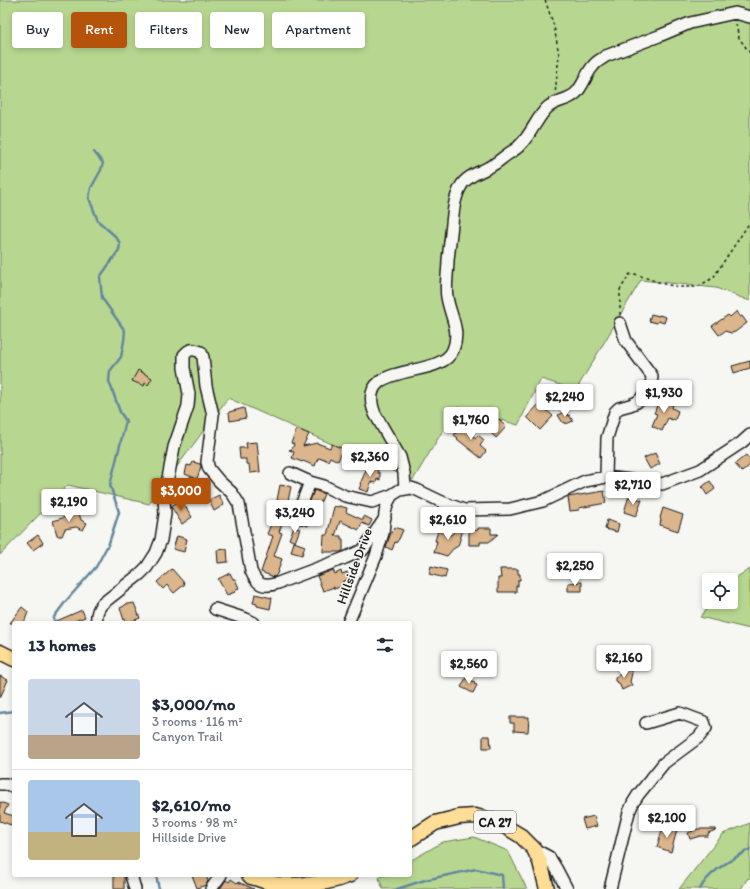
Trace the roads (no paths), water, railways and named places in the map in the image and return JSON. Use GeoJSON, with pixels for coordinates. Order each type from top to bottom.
{"type":"FeatureCollection","features":[{"type":"Feature","properties":{"kind":"main road"},"geometry":{"type":"LineString","coordinates":[[0,652],[12,658]]}},
{"type":"Feature","properties":{"kind":"main road","name":"CA 27"},"geometry":{"type":"LineString","coordinates":[[412,838],[435,823],[459,817],[475,816],[491,820],[521,836],[534,849],[540,862],[547,889]]}},
{"type":"Feature","properties":{"kind":"main road"},"geometry":{"type":"LineString","coordinates":[[251,877],[274,879],[308,885],[325,883],[344,877]]}},
{"type":"Feature","properties":{"kind":"street"},"geometry":{"type":"LineString","coordinates":[[405,489],[404,473],[400,457],[375,414],[372,407],[371,396],[373,389],[388,378],[404,372],[436,364],[447,358],[452,353],[455,345],[455,323],[446,295],[448,259],[454,208],[461,184],[472,175],[490,166],[520,145],[529,135],[547,108],[573,96],[594,64],[606,56],[690,23],[734,13],[750,17]]}},
{"type":"Feature","properties":{"kind":"street"},"geometry":{"type":"LineString","coordinates":[[606,477],[607,438],[616,412],[619,408],[637,402],[651,388],[652,376],[626,341],[620,323]]}},
{"type":"Feature","properties":{"kind":"street"},"geometry":{"type":"LineString","coordinates":[[97,621],[96,616],[102,604],[147,567],[156,553],[161,540],[165,514],[164,498],[174,447],[188,406],[189,394],[184,368],[184,355],[188,351],[193,350],[201,352],[204,357],[206,386],[212,415],[207,462],[209,469],[240,504],[251,571],[255,580],[260,584],[269,586],[363,550],[385,518]]}},
{"type":"Feature","properties":{"kind":"street"},"geometry":{"type":"LineString","coordinates":[[290,473],[345,496],[372,502],[392,495],[400,490],[411,488],[464,510],[510,509],[543,501],[585,481],[606,477],[662,484],[700,470],[750,435]]}},
{"type":"Feature","properties":{"kind":"street"},"geometry":{"type":"LineString","coordinates":[[296,519],[310,482]]}},
{"type":"Feature","properties":{"kind":"street","name":"Hillside Drive"},"geometry":{"type":"LineString","coordinates":[[349,621],[376,556],[383,533],[385,513],[392,495]]}},
{"type":"Feature","properties":{"kind":"street"},"geometry":{"type":"LineString","coordinates":[[215,609],[250,621]]}},
{"type":"Feature","properties":{"kind":"street"},"geometry":{"type":"LineString","coordinates":[[610,889],[633,803],[664,763],[700,737],[706,728],[704,722],[680,712],[646,723]]}},
{"type":"Feature","properties":{"kind":"street"},"geometry":{"type":"LineString","coordinates":[[0,784],[6,784],[12,787]]}},
{"type":"Feature","properties":{"kind":"street"},"geometry":{"type":"LineString","coordinates":[[534,849],[549,857],[558,870],[566,889]]}},
{"type":"Feature","properties":{"kind":"street"},"geometry":{"type":"LineString","coordinates":[[132,877],[135,889]]}},
{"type":"Feature","properties":{"kind":"street"},"geometry":{"type":"LineString","coordinates":[[211,889],[220,877]]}},
{"type":"Feature","properties":{"kind":"waterway"},"geometry":{"type":"LineString","coordinates":[[54,621],[54,617],[66,601],[96,567],[109,543],[119,512],[110,485],[126,421],[120,412],[109,381],[110,371],[121,357],[125,331],[102,298],[100,277],[119,250],[120,243],[115,236],[98,221],[89,198],[91,188],[101,170],[103,163],[94,152]]}},
{"type":"Feature","properties":{"kind":"waterway"},"geometry":{"type":"LineString","coordinates":[[0,713],[12,711]]}},
{"type":"Feature","properties":{"kind":"waterway"},"geometry":{"type":"LineString","coordinates":[[700,889],[704,882],[715,871],[750,849]]}},
{"type":"Feature","properties":{"kind":"waterway"},"geometry":{"type":"LineString","coordinates":[[397,889],[425,880],[476,869],[502,875],[503,889]]}},
{"type":"Feature","properties":{"kind":"waterway"},"geometry":{"type":"LineString","coordinates":[[156,877],[159,889]]}}]}
